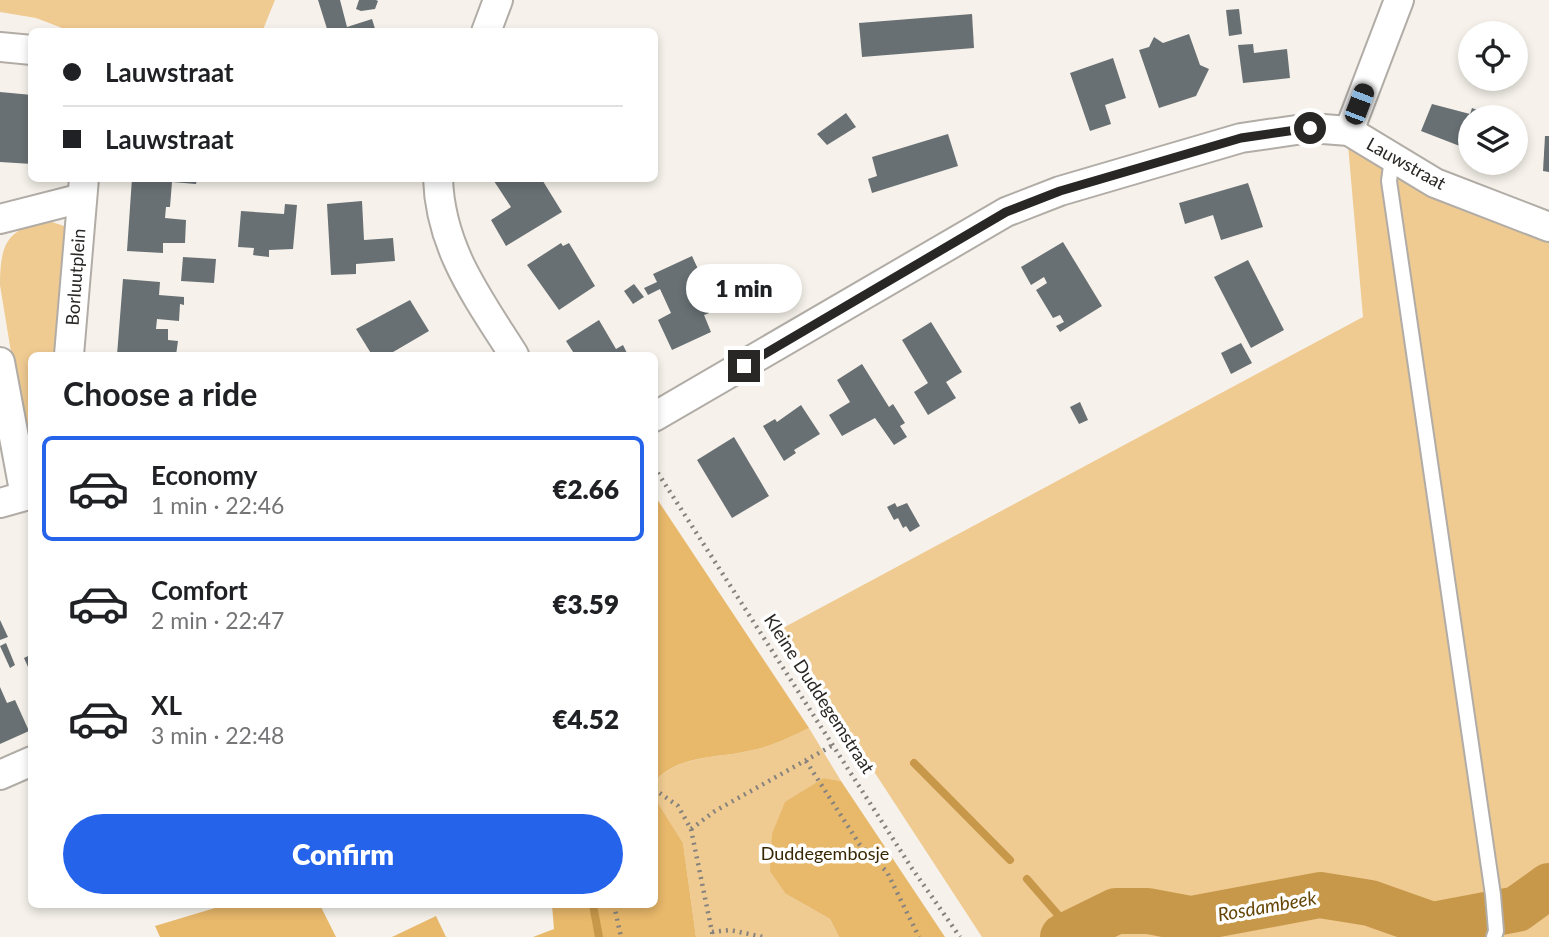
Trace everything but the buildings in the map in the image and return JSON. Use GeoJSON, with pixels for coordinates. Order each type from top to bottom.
{"type":"FeatureCollection","features":[{"type":"Feature","properties":{"kind":"street"},"geometry":{"type":"LineString","coordinates":[[488,28],[498,0]]}},
{"type":"Feature","properties":{"kind":"street"},"geometry":{"type":"LineString","coordinates":[[1349,131],[1399,0]]}},
{"type":"Feature","properties":{"kind":"street"},"geometry":{"type":"LineString","coordinates":[[0,47],[28,50]]}},
{"type":"Feature","properties":{"kind":"street","name":"Lauwstraat"},"geometry":{"type":"LineString","coordinates":[[658,415],[1006,212],[1060,191],[1241,138],[1310,128],[1349,131],[1435,183],[1549,227]]}},
{"type":"Feature","properties":{"kind":"street"},"geometry":{"type":"LineString","coordinates":[[438,182],[438,202],[455,261],[512,352]]}},
{"type":"Feature","properties":{"kind":"street","name":"Borluutplein"},"geometry":{"type":"LineString","coordinates":[[0,219],[83,188],[69,352]]}},
{"type":"Feature","properties":{"kind":"street"},"geometry":{"type":"LineString","coordinates":[[0,362],[19,497]]}},
{"type":"Feature","properties":{"kind":"street"},"geometry":{"type":"LineString","coordinates":[[0,775],[28,763]]}},
{"type":"Feature","properties":{"kind":"lane"},"geometry":{"type":"LineString","coordinates":[[1392,158],[1389,181],[1493,895],[1495,934]]}},
{"type":"Feature","properties":{"kind":"path","name":"Kleine Duddegemstraat"},"geometry":{"type":"LineString","coordinates":[[658,473],[835,744],[911,867],[960,937]]}},
{"type":"Feature","properties":{"kind":"path"},"geometry":{"type":"LineString","coordinates":[[691,829],[715,811],[835,744]]}},
{"type":"Feature","properties":{"kind":"path"},"geometry":{"type":"LineString","coordinates":[[806,761],[860,845],[887,872],[919,937]]}},
{"type":"Feature","properties":{"kind":"path"},"geometry":{"type":"LineString","coordinates":[[658,792],[678,806],[691,829],[713,934],[730,930],[763,937]]}},
{"type":"Feature","properties":{"kind":"path"},"geometry":{"type":"LineString","coordinates":[[615,908],[621,937]]}},
{"type":"Feature","properties":{"kind":"shaded area"},"geometry":{"type":"Polygon","coordinates":[[[0,0],[275,0],[264,28],[62,28],[36,18],[0,12],[0,0]]]}},
{"type":"Feature","properties":{"kind":"shaded area"},"geometry":{"type":"Polygon","coordinates":[[[1348,145],[1549,233],[1549,937],[982,937],[781,629],[1363,317],[1348,145]]]}},
{"type":"Feature","properties":{"kind":"shaded area"},"geometry":{"type":"Polygon","coordinates":[[[52,222],[67,227],[59,352],[28,352],[28,456],[0,271],[9,240],[16,233],[37,224],[52,222]]]}},
{"type":"Feature","properties":{"kind":"shaded area"},"geometry":{"type":"Polygon","coordinates":[[[809,728],[841,781],[824,778],[786,894],[830,919],[839,937],[696,937],[683,843],[658,803],[658,779],[689,761],[740,753],[781,741],[809,728]]]}},
{"type":"Feature","properties":{"kind":"green space"},"geometry":{"type":"Polygon","coordinates":[[[658,501],[809,728],[760,748],[689,761],[658,779],[658,501]]]}},
{"type":"Feature","properties":{"kind":"green space","name":"Duddegembosje"},"geometry":{"type":"Polygon","coordinates":[[[824,778],[841,781],[945,937],[839,937],[830,919],[786,894],[770,871],[772,834],[785,802],[824,778]]]}},
{"type":"Feature","properties":{"kind":"green space"},"geometry":{"type":"Polygon","coordinates":[[[658,803],[683,843],[696,937],[533,937],[554,929],[552,908],[658,908],[658,803]]]}},
{"type":"Feature","properties":{"kind":"green space"},"geometry":{"type":"Polygon","coordinates":[[[215,908],[322,908],[336,937],[160,937],[155,926],[215,908]]]}},
{"type":"Feature","properties":{"kind":"green space"},"geometry":{"type":"Polygon","coordinates":[[[436,916],[446,937],[392,937],[436,916]]]}},
{"type":"Feature","properties":{"kind":"waterway"},"geometry":{"type":"LineString","coordinates":[[914,763],[1010,860]]}},
{"type":"Feature","properties":{"kind":"waterway"},"geometry":{"type":"LineString","coordinates":[[1027,879],[1073,932]]}},
{"type":"Feature","properties":{"kind":"waterway","name":"Rosdambeek"},"geometry":{"type":"LineString","coordinates":[[1063,937],[1116,911],[1148,911],[1191,919],[1320,895],[1370,903],[1432,925],[1517,909],[1549,886]]}},
{"type":"Feature","properties":{"kind":"waterway"},"geometry":{"type":"LineString","coordinates":[[594,908],[599,937]]}},
{"type":"Feature","properties":{"kind":"route"},"geometry":{"type":"LineString","coordinates":[[744,366],[1006,212],[1060,191],[1241,138],[1310,128]]}}]}
